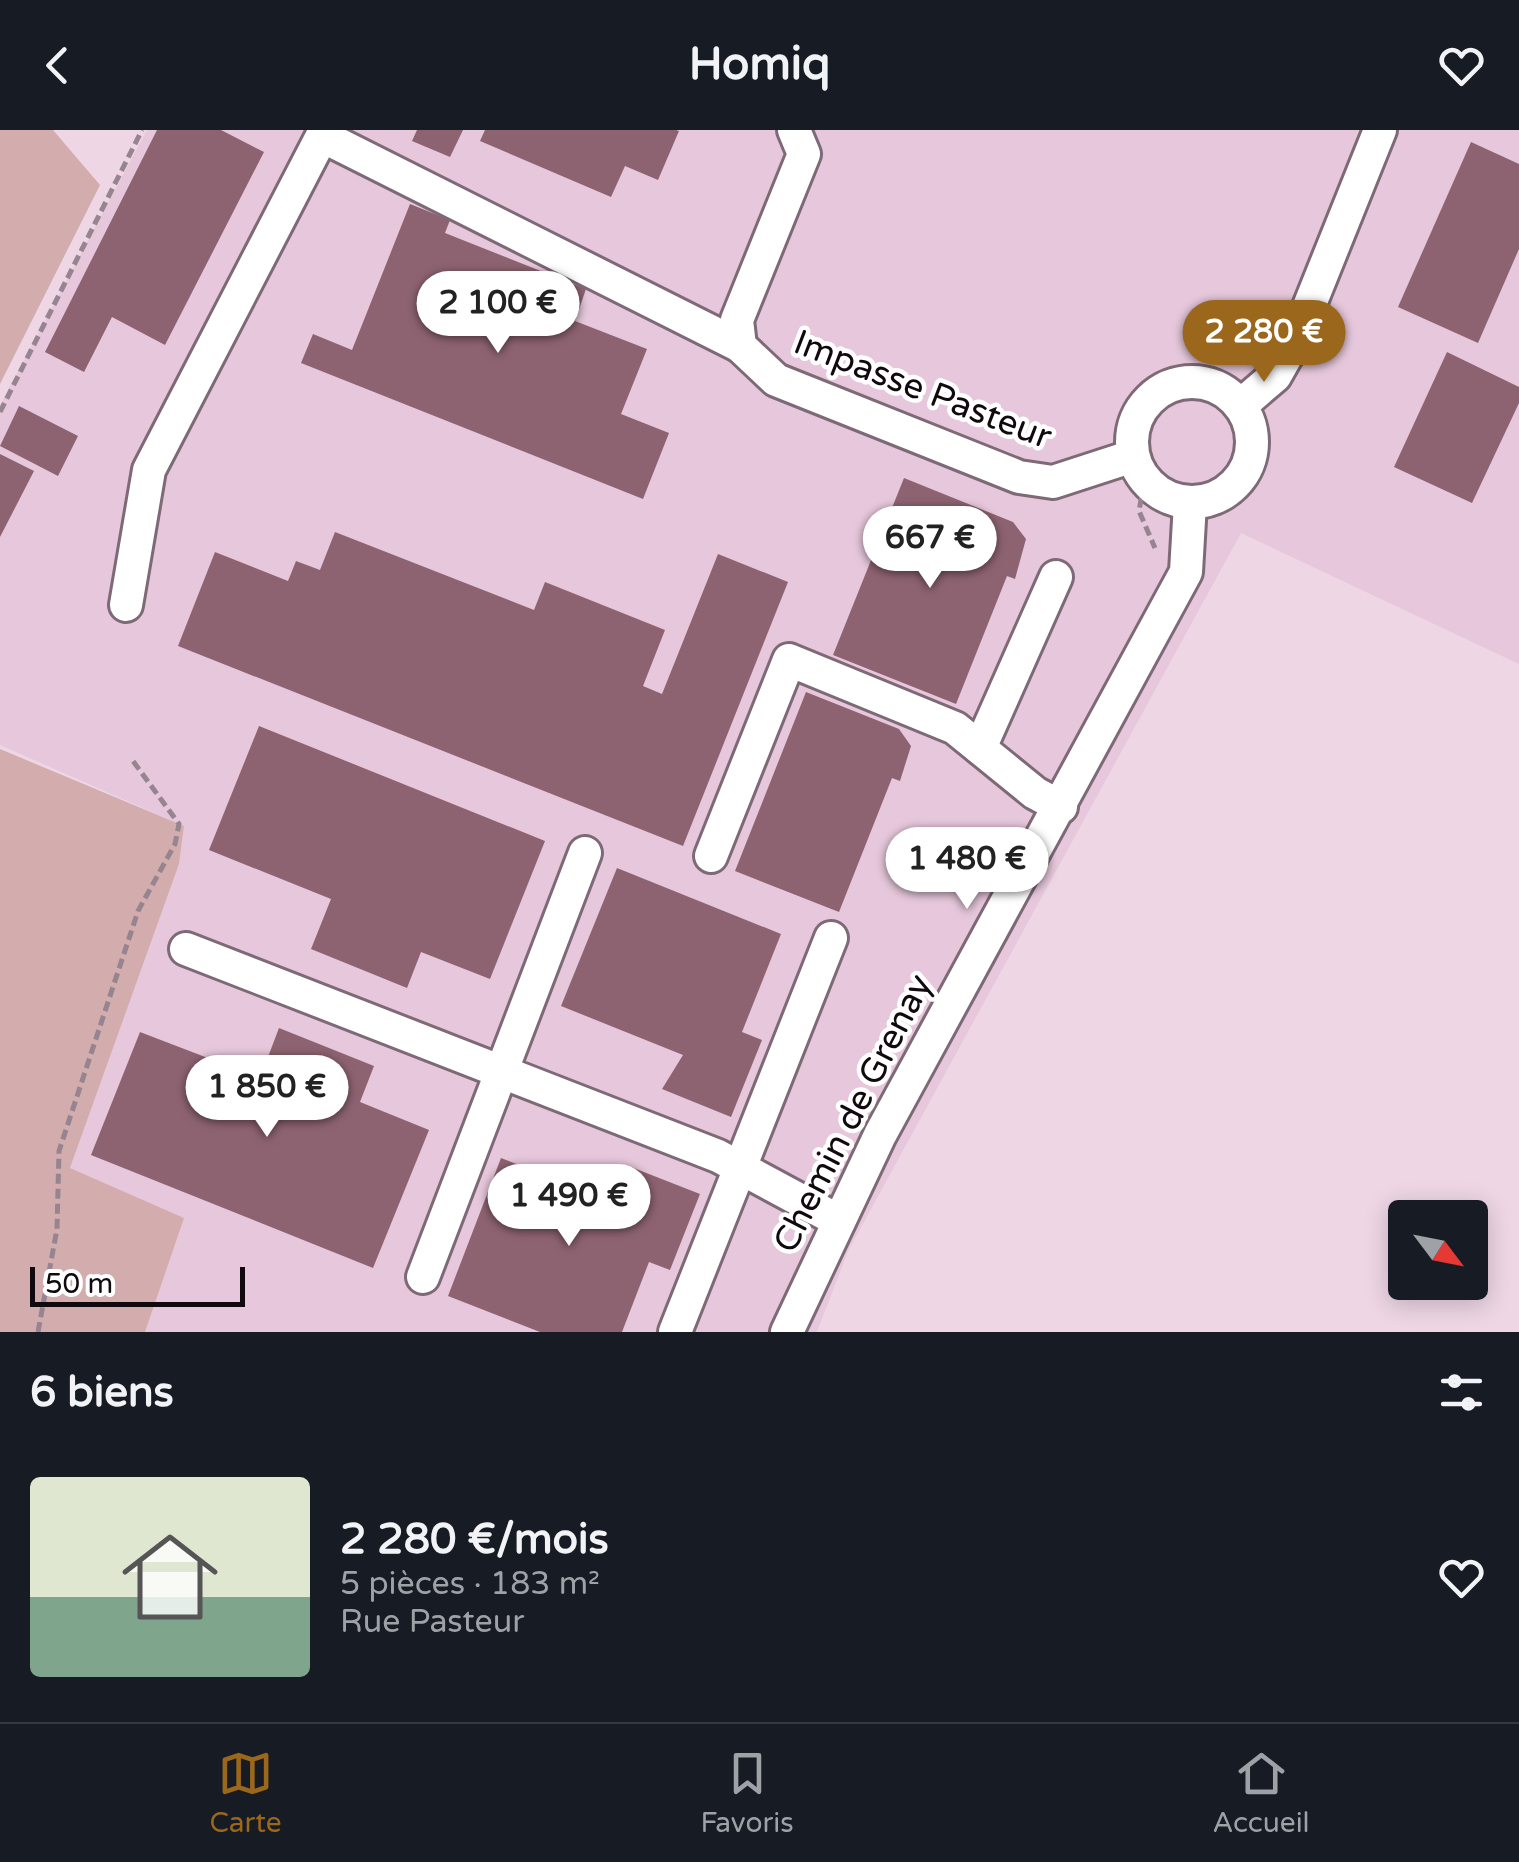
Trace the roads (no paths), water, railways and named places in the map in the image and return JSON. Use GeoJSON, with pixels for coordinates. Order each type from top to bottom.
{"type":"FeatureCollection","features":[{"type":"Feature","properties":{"kind":"street","name":"Impasse Pasteur"},"geometry":{"type":"LineString","coordinates":[[794,130],[804,154],[738,320],[740,346],[776,380],[1019,477],[1054,482],[1133,456]]}},
{"type":"Feature","properties":{"kind":"street"},"geometry":{"type":"LineString","coordinates":[[1240,406],[1276,376],[1296,339],[1380,130]]}},
{"type":"Feature","properties":{"kind":"street"},"geometry":{"type":"LineString","coordinates":[[126,604],[149,470],[322,136],[740,346]]}},
{"type":"Feature","properties":{"kind":"street"},"geometry":{"type":"LineString","coordinates":[[1174,384],[1210,384],[1240,406],[1252,441],[1240,478],[1209,500],[1190,503],[1165,496],[1144,480],[1133,456],[1132,438],[1145,404],[1174,384]]}},
{"type":"Feature","properties":{"kind":"street","name":"Chemin de Grenay"},"geometry":{"type":"LineString","coordinates":[[787,1332],[880,1135],[1186,572],[1190,503]]}},
{"type":"Feature","properties":{"kind":"street"},"geometry":{"type":"LineString","coordinates":[[980,748],[1056,577]]}},
{"type":"Feature","properties":{"kind":"street"},"geometry":{"type":"LineString","coordinates":[[711,856],[789,660],[956,728],[1060,807]]}},
{"type":"Feature","properties":{"kind":"street"},"geometry":{"type":"LineString","coordinates":[[423,1277],[585,853]]}},
{"type":"Feature","properties":{"kind":"street"},"geometry":{"type":"LineString","coordinates":[[675,1332],[831,938]]}},
{"type":"Feature","properties":{"kind":"street"},"geometry":{"type":"LineString","coordinates":[[186,949],[740,1168],[839,1222]]}}]}
